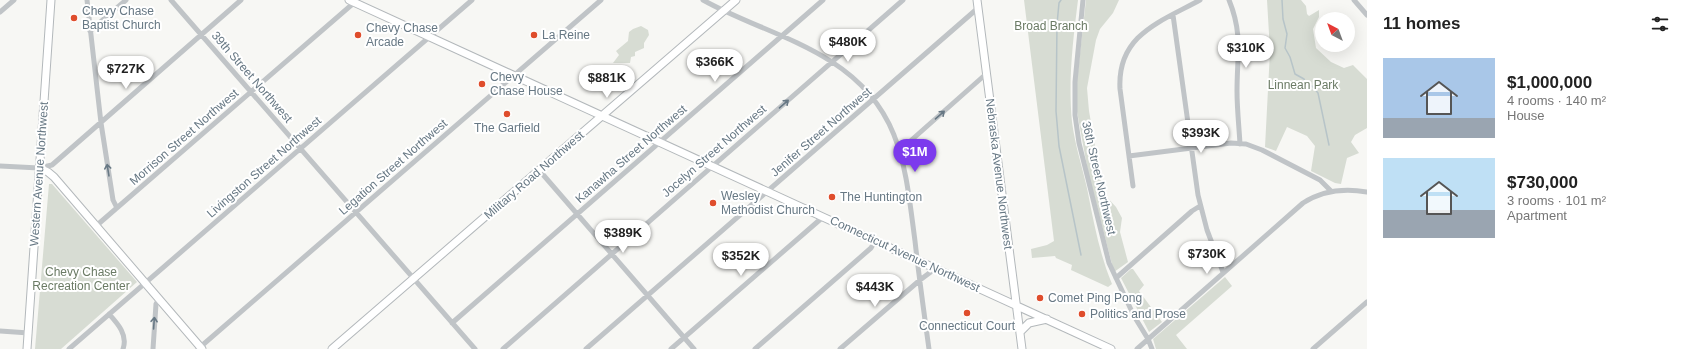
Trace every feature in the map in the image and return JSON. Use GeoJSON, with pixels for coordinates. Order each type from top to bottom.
{"type":"FeatureCollection","features":[{"type":"Feature","properties":{"kind":"main road","name":"Western Avenue Northwest"},"geometry":{"type":"LineString","coordinates":[[28,349],[51,0]]}},
{"type":"Feature","properties":{"kind":"main road","name":"Military Road Northwest"},"geometry":{"type":"LineString","coordinates":[[332,349],[736,0]]}},
{"type":"Feature","properties":{"kind":"main road","name":"Nebraska Avenue Northwest"},"geometry":{"type":"LineString","coordinates":[[977,0],[1022,349]]}},
{"type":"Feature","properties":{"kind":"main road","name":"Connecticut Avenue Northwest"},"geometry":{"type":"LineString","coordinates":[[353,1],[1111,349]]}},
{"type":"Feature","properties":{"kind":"main road"},"geometry":{"type":"LineString","coordinates":[[39,168],[53,175],[200,348]]}},
{"type":"Feature","properties":{"kind":"main road"},"geometry":{"type":"LineString","coordinates":[[1020,332],[1029,323],[1047,319]]}},
{"type":"Feature","properties":{"kind":"street"},"geometry":{"type":"LineString","coordinates":[[0,12],[14,0]]}},
{"type":"Feature","properties":{"kind":"street"},"geometry":{"type":"LineString","coordinates":[[87,0],[101,123],[113,200],[117,208]]}},
{"type":"Feature","properties":{"kind":"street"},"geometry":{"type":"LineString","coordinates":[[90,31],[126,0]]}},
{"type":"Feature","properties":{"kind":"street","name":"39th Street Northwest"},"geometry":{"type":"LineString","coordinates":[[172,0],[475,349]]}},
{"type":"Feature","properties":{"kind":"street"},"geometry":{"type":"LineString","coordinates":[[0,166],[39,168],[52,165],[241,0]]}},
{"type":"Feature","properties":{"kind":"street","name":"Livingston Street Northwest"},"geometry":{"type":"LineString","coordinates":[[69,349],[472,0]]}},
{"type":"Feature","properties":{"kind":"street","name":"Legation Street Northwest"},"geometry":{"type":"LineString","coordinates":[[200,348],[601,0]]}},
{"type":"Feature","properties":{"kind":"street"},"geometry":{"type":"LineString","coordinates":[[703,0],[832,62],[852,77],[873,99],[888,123],[899,148],[907,177],[929,349]]}},
{"type":"Feature","properties":{"kind":"street","name":"Kanawha Street Northwest"},"geometry":{"type":"LineString","coordinates":[[452,323],[823,0]]}},
{"type":"Feature","properties":{"kind":"street","name":"Jocelyn Street Northwest"},"geometry":{"type":"LineString","coordinates":[[503,349],[903,0]]}},
{"type":"Feature","properties":{"kind":"street","name":"36th Street Northwest"},"geometry":{"type":"LineString","coordinates":[[1084,0],[1075,74],[1074,102],[1080,147],[1107,254],[1116,278],[1152,349]]}},
{"type":"Feature","properties":{"kind":"street"},"geometry":{"type":"LineString","coordinates":[[1133,186],[1120,89],[1120,75],[1123,61],[1129,48],[1140,35],[1200,0]]}},
{"type":"Feature","properties":{"kind":"street"},"geometry":{"type":"LineString","coordinates":[[1229,0],[1236,19],[1239,39],[1237,97],[1240,144]]}},
{"type":"Feature","properties":{"kind":"street"},"geometry":{"type":"LineString","coordinates":[[1354,0],[1367,15]]}},
{"type":"Feature","properties":{"kind":"street","name":"Morrison Street Northwest"},"geometry":{"type":"LineString","coordinates":[[96,226],[251,92],[353,1]]}},
{"type":"Feature","properties":{"kind":"street","name":"Jenifer Street Northwest"},"geometry":{"type":"LineString","coordinates":[[586,349],[978,8]]}},
{"type":"Feature","properties":{"kind":"street"},"geometry":{"type":"LineString","coordinates":[[1173,15],[1200,206],[1223,272]]}},
{"type":"Feature","properties":{"kind":"street"},"geometry":{"type":"LineString","coordinates":[[899,148],[907,144],[986,74]]}},
{"type":"Feature","properties":{"kind":"street"},"geometry":{"type":"LineString","coordinates":[[1129,156],[1191,148],[1240,144],[1258,148],[1314,176],[1324,182],[1331,191]]}},
{"type":"Feature","properties":{"kind":"street"},"geometry":{"type":"LineString","coordinates":[[539,170],[694,349]]}},
{"type":"Feature","properties":{"kind":"street"},"geometry":{"type":"LineString","coordinates":[[1136,349],[1298,207],[1313,197],[1331,191],[1367,192]]}},
{"type":"Feature","properties":{"kind":"street"},"geometry":{"type":"LineString","coordinates":[[1116,278],[1192,210],[1200,206]]}},
{"type":"Feature","properties":{"kind":"street"},"geometry":{"type":"LineString","coordinates":[[671,349],[823,217]]}},
{"type":"Feature","properties":{"kind":"street"},"geometry":{"type":"LineString","coordinates":[[755,349],[871,248],[875,241]]}},
{"type":"Feature","properties":{"kind":"street"},"geometry":{"type":"LineString","coordinates":[[840,349],[936,268]]}},
{"type":"Feature","properties":{"kind":"street"},"geometry":{"type":"LineString","coordinates":[[153,349],[156,304],[159,299]]}},
{"type":"Feature","properties":{"kind":"street"},"geometry":{"type":"LineString","coordinates":[[1313,349],[1367,302]]}},
{"type":"Feature","properties":{"kind":"street"},"geometry":{"type":"LineString","coordinates":[[109,314],[119,326],[124,336],[125,340],[123,349]]}},
{"type":"Feature","properties":{"kind":"street"},"geometry":{"type":"LineString","coordinates":[[0,331],[29,333]]}},
{"type":"Feature","properties":{"kind":"green space","name":"Broad Branch"},"geometry":{"type":"Polygon","coordinates":[[[1024,0],[1078,0],[1071,76],[1072,122],[1098,239],[1112,284],[1108,287],[1071,270],[1072,265],[1056,258],[1055,256],[1032,258],[1031,249],[1047,245],[1054,241],[1024,0]]]}},
{"type":"Feature","properties":{"kind":"green space","name":"Broad Branch"},"geometry":{"type":"Polygon","coordinates":[[[1086,0],[1119,0],[1113,13],[1100,29],[1096,40],[1087,88],[1089,111],[1102,186],[1105,195],[1116,207],[1122,218],[1120,232],[1128,262],[1114,272],[1088,172],[1076,106],[1077,80],[1086,0]]]}},
{"type":"Feature","properties":{"kind":"green space","name":"Linnean Park"},"geometry":{"type":"Polygon","coordinates":[[[1267,0],[1301,0],[1306,6],[1307,14],[1309,16],[1315,12],[1315,25],[1313,29],[1315,52],[1320,52],[1331,62],[1344,68],[1353,65],[1367,79],[1367,128],[1355,135],[1351,142],[1359,153],[1347,158],[1341,184],[1335,183],[1311,171],[1315,146],[1307,136],[1287,127],[1276,151],[1265,147],[1270,51],[1267,0]]]}},
{"type":"Feature","properties":{"kind":"green space"},"geometry":{"type":"Polygon","coordinates":[[[641,26],[648,30],[649,35],[644,43],[644,48],[635,52],[635,56],[631,57],[630,63],[613,63],[619,55],[616,51],[628,41],[629,32],[641,26]]]}},
{"type":"Feature","properties":{"kind":"green space","name":"Chevy Chase Recreation Center"},"geometry":{"type":"Polygon","coordinates":[[[49,184],[52,184],[137,282],[61,349],[35,349],[49,184]]]}},
{"type":"Feature","properties":{"kind":"green space"},"geometry":{"type":"Polygon","coordinates":[[[1133,269],[1144,285],[1139,291],[1162,322],[1149,332],[1121,278],[1133,269]]]}},
{"type":"Feature","properties":{"kind":"green space"},"geometry":{"type":"Polygon","coordinates":[[[1225,277],[1232,286],[1176,335],[1187,349],[1156,349],[1153,339],[1225,277]]]}},
{"type":"Feature","properties":{"kind":"waterway","name":"Broad Branch"},"geometry":{"type":"LineString","coordinates":[[1061,0],[1059,3],[1057,24],[1056,111],[1059,146],[1081,255]]}},
{"type":"Feature","properties":{"kind":"waterway"},"geometry":{"type":"LineString","coordinates":[[1282,0],[1283,19],[1287,34],[1285,48],[1290,57],[1295,74],[1304,79],[1307,86],[1312,86],[1318,93],[1329,145]]}},
{"type":"Feature","properties":{"kind":"place","name":"Chevy Chase Baptist Church"},"geometry":{"type":"Point","coordinates":[74,18]}},
{"type":"Feature","properties":{"kind":"place","name":"Chevy Chase Arcade"},"geometry":{"type":"Point","coordinates":[358,35]}},
{"type":"Feature","properties":{"kind":"place","name":"La Reine"},"geometry":{"type":"Point","coordinates":[534,35]}},
{"type":"Feature","properties":{"kind":"place","name":"Chevy Chase House"},"geometry":{"type":"Point","coordinates":[482,84]}},
{"type":"Feature","properties":{"kind":"place","name":"The Garfield"},"geometry":{"type":"Point","coordinates":[507,114]}},
{"type":"Feature","properties":{"kind":"place","name":"The Huntington"},"geometry":{"type":"Point","coordinates":[832,197]}},
{"type":"Feature","properties":{"kind":"place","name":"Wesley Methodist Church"},"geometry":{"type":"Point","coordinates":[713,203]}},
{"type":"Feature","properties":{"kind":"place","name":"Comet Ping Pong"},"geometry":{"type":"Point","coordinates":[1040,298]}},
{"type":"Feature","properties":{"kind":"place","name":"Connecticut Court"},"geometry":{"type":"Point","coordinates":[967,313]}},
{"type":"Feature","properties":{"kind":"place","name":"Politics and Prose"},"geometry":{"type":"Point","coordinates":[1082,314]}}]}
